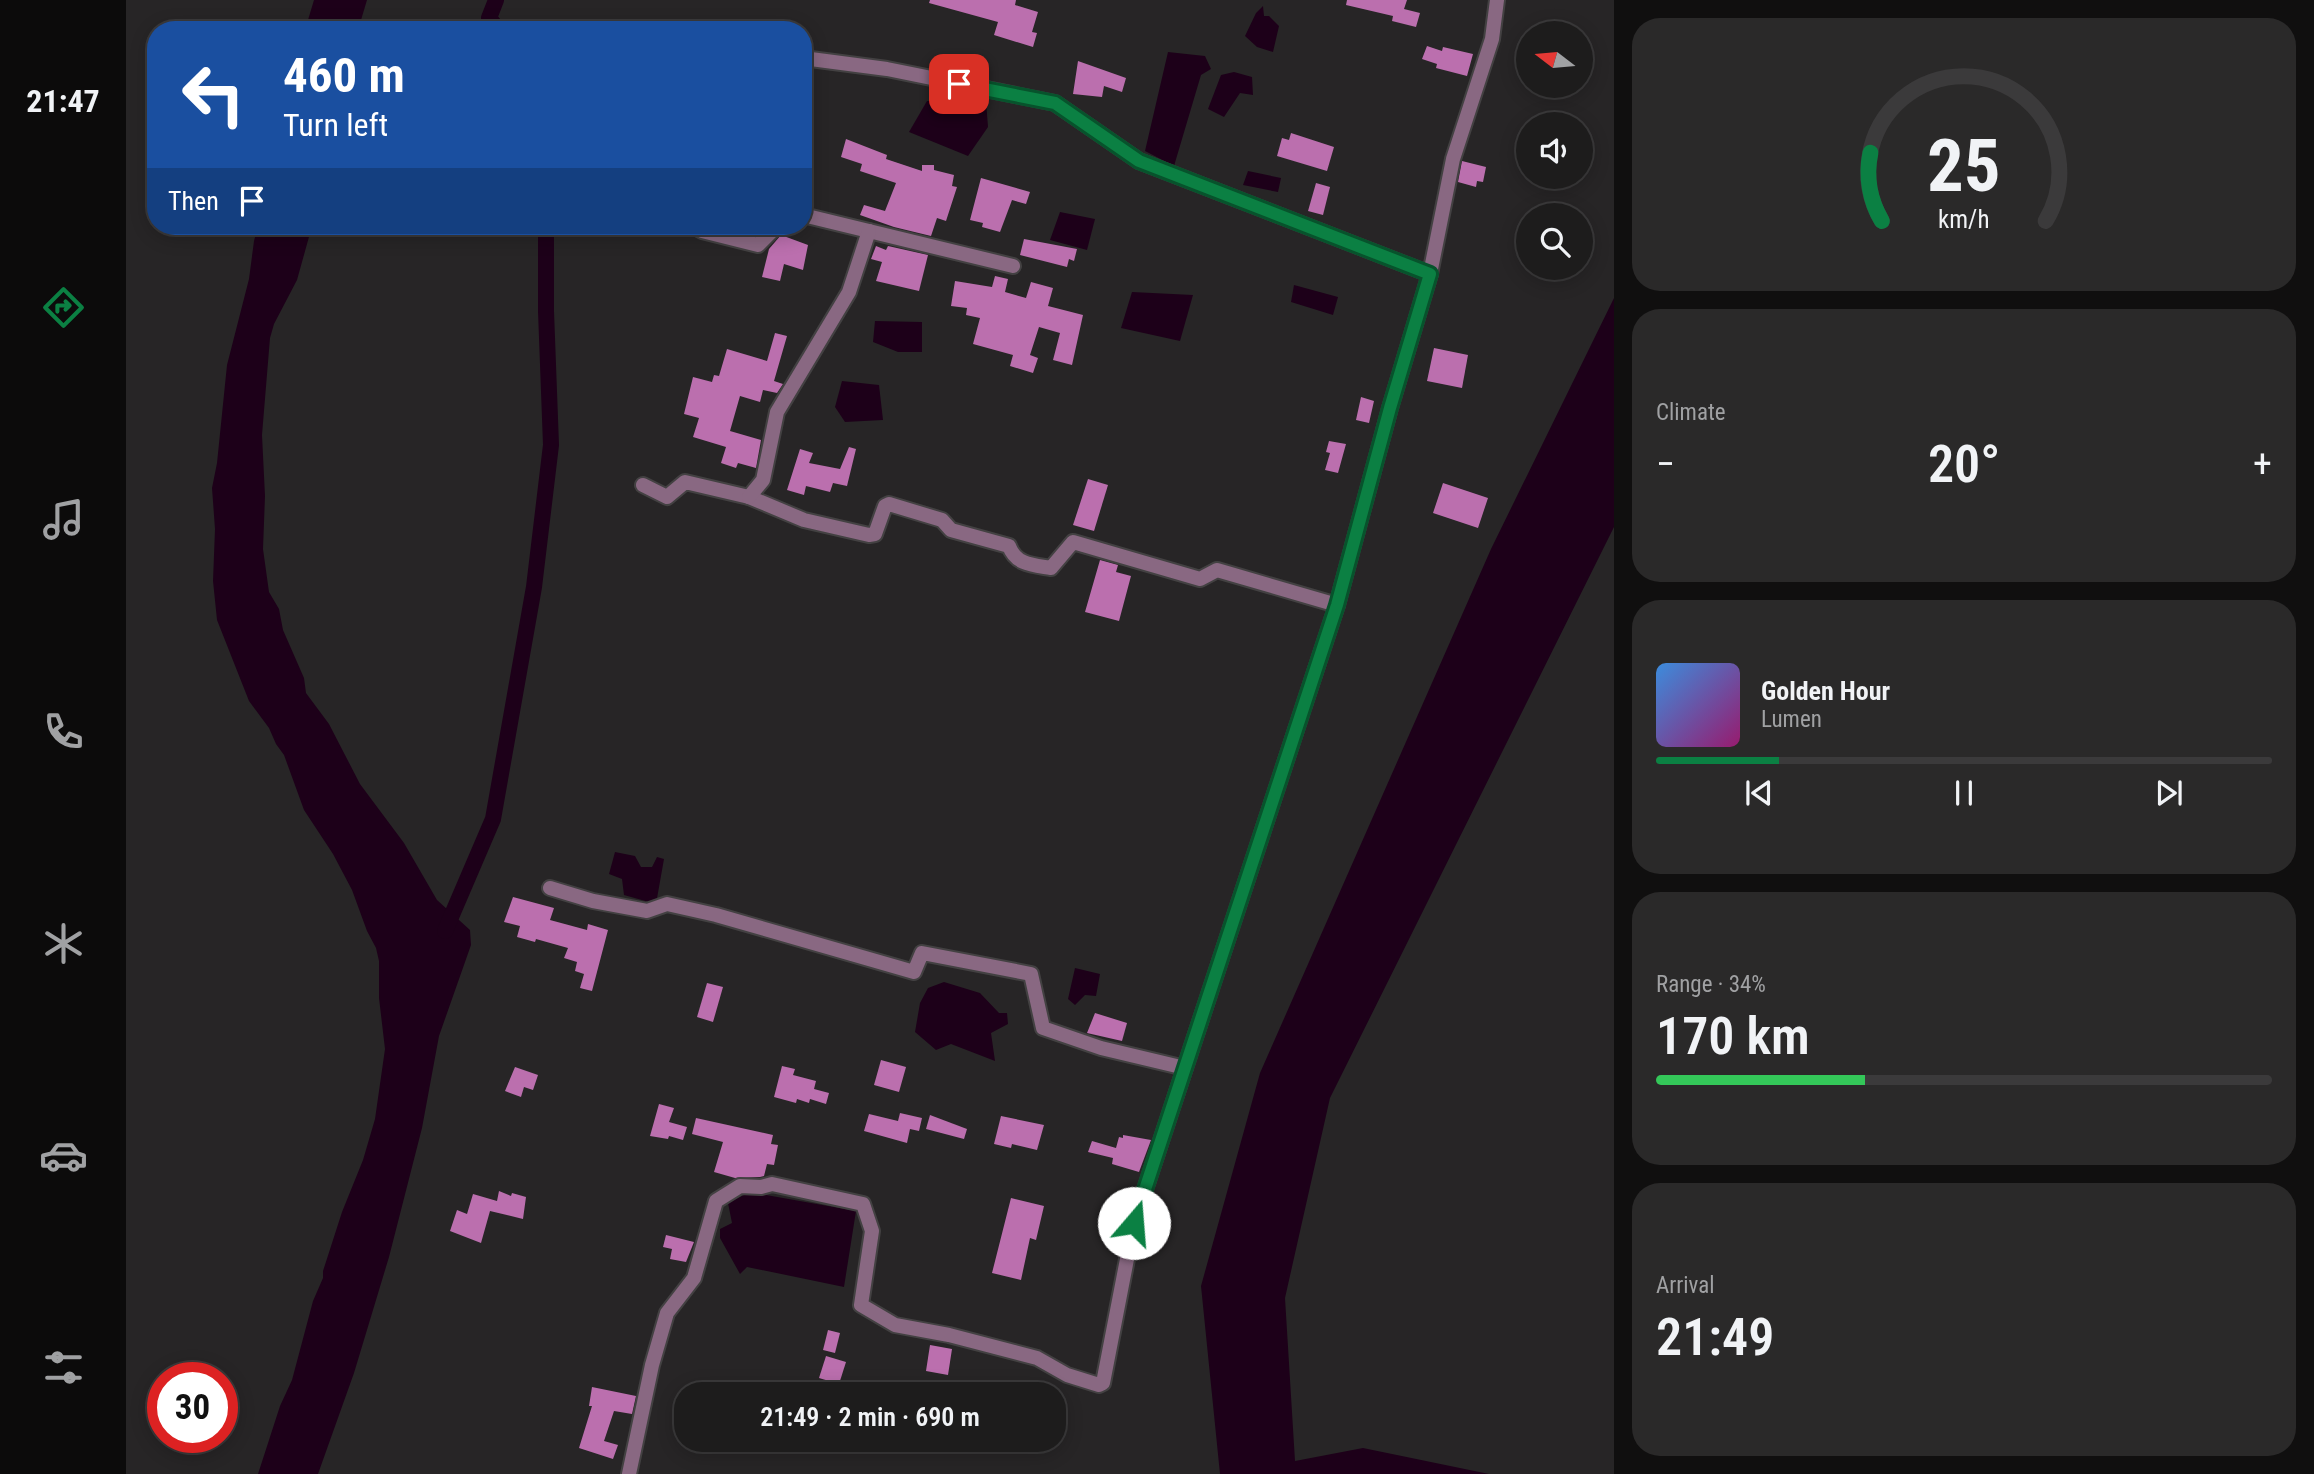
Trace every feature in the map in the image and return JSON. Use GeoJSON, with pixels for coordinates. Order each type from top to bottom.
{"type":"FeatureCollection","features":[{"type":"Feature","properties":{"kind":"street"},"geometry":{"type":"LineString","coordinates":[[629,1474],[652,1366],[667,1313],[694,1278],[716,1201],[740,1186],[761,1187],[772,1184],[863,1204],[872,1231],[861,1305],[895,1325],[949,1335],[1037,1358],[1067,1376],[1099,1385],[1103,1383],[1134,1223],[1337,605],[1390,408],[1430,274],[1453,159],[1492,39],[1497,0]]}},
{"type":"Feature","properties":{"kind":"street"},"geometry":{"type":"LineString","coordinates":[[812,59],[887,69],[1055,103],[1139,161],[1430,274]]}},
{"type":"Feature","properties":{"kind":"street"},"geometry":{"type":"LineString","coordinates":[[812,217],[1013,266]]}},
{"type":"Feature","properties":{"kind":"street"},"geometry":{"type":"LineString","coordinates":[[749,497],[763,480],[778,412],[849,292],[869,230]]}},
{"type":"Feature","properties":{"kind":"street"},"geometry":{"type":"LineString","coordinates":[[718,235],[758,245],[768,235]]}},
{"type":"Feature","properties":{"kind":"street"},"geometry":{"type":"LineString","coordinates":[[643,485],[667,497],[685,482],[749,497],[804,520],[869,535],[875,534],[885,506],[889,504],[942,520],[951,530],[1009,546],[1013,556],[1025,564],[1051,568],[1073,542],[1200,579],[1217,570],[1337,605]]}},
{"type":"Feature","properties":{"kind":"street"},"geometry":{"type":"LineString","coordinates":[[550,888],[593,901],[647,911],[667,904],[716,915],[914,972],[922,953],[1031,974],[1043,1028],[1101,1048],[1185,1069]]}},
{"type":"Feature","properties":{"kind":"shaded area"},"geometry":{"type":"Polygon","coordinates":[[[314,0],[367,0],[361,21],[308,21],[314,0]]]}},
{"type":"Feature","properties":{"kind":"shaded area"},"geometry":{"type":"Polygon","coordinates":[[[1263,6],[1264,16],[1269,16],[1279,26],[1273,52],[1257,47],[1245,36],[1256,13],[1263,6]]]}},
{"type":"Feature","properties":{"kind":"shaded area"},"geometry":{"type":"Polygon","coordinates":[[[1168,52],[1205,56],[1211,69],[1201,75],[1174,166],[1145,151],[1168,52]]]}},
{"type":"Feature","properties":{"kind":"shaded area"},"geometry":{"type":"Polygon","coordinates":[[[1234,72],[1252,77],[1253,95],[1240,93],[1224,117],[1208,109],[1221,75],[1234,72]]]}},
{"type":"Feature","properties":{"kind":"shaded area"},"geometry":{"type":"Polygon","coordinates":[[[927,101],[986,101],[988,127],[968,156],[909,132],[927,101]]]}},
{"type":"Feature","properties":{"kind":"shaded area"},"geometry":{"type":"Polygon","coordinates":[[[1248,171],[1281,178],[1278,192],[1243,185],[1248,171]]]}},
{"type":"Feature","properties":{"kind":"shaded area"},"geometry":{"type":"Polygon","coordinates":[[[1060,212],[1095,219],[1087,250],[1050,240],[1060,212]]]}},
{"type":"Feature","properties":{"kind":"shaded area"},"geometry":{"type":"Polygon","coordinates":[[[256,235],[310,235],[297,280],[274,324],[270,338],[262,435],[265,496],[263,549],[269,592],[279,609],[283,630],[304,678],[306,693],[329,724],[360,784],[404,843],[437,900],[470,930],[471,945],[439,1036],[422,1128],[389,1257],[354,1373],[318,1474],[258,1474],[280,1406],[292,1380],[313,1301],[323,1278],[342,1212],[363,1160],[375,1119],[385,1049],[376,948],[352,890],[333,854],[304,810],[284,755],[249,701],[217,620],[213,581],[215,529],[212,488],[227,365],[249,279],[256,235]]]}},
{"type":"Feature","properties":{"kind":"shaded area"},"geometry":{"type":"Polygon","coordinates":[[[1294,285],[1338,297],[1333,315],[1291,302],[1294,285]]]}},
{"type":"Feature","properties":{"kind":"shaded area"},"geometry":{"type":"Polygon","coordinates":[[[1132,292],[1193,295],[1180,341],[1121,328],[1132,292]]]}},
{"type":"Feature","properties":{"kind":"shaded area"},"geometry":{"type":"Polygon","coordinates":[[[1614,298],[1614,527],[1330,1098],[1285,1298],[1295,1461],[1363,1448],[1489,1474],[1220,1474],[1201,1286],[1260,1073],[1491,549],[1614,298]]]}},
{"type":"Feature","properties":{"kind":"shaded area"},"geometry":{"type":"Polygon","coordinates":[[[875,321],[922,322],[922,352],[898,352],[873,342],[875,321]]]}},
{"type":"Feature","properties":{"kind":"shaded area"},"geometry":{"type":"Polygon","coordinates":[[[842,381],[879,385],[883,420],[845,422],[835,407],[842,381]]]}},
{"type":"Feature","properties":{"kind":"shaded area"},"geometry":{"type":"Polygon","coordinates":[[[615,852],[635,856],[641,867],[652,867],[657,857],[664,859],[656,904],[624,895],[622,879],[609,874],[615,852]]]}},
{"type":"Feature","properties":{"kind":"shaded area"},"geometry":{"type":"Polygon","coordinates":[[[1075,968],[1100,974],[1096,996],[1085,995],[1075,1005],[1068,999],[1075,968]]]}},
{"type":"Feature","properties":{"kind":"shaded area"},"geometry":{"type":"Polygon","coordinates":[[[944,982],[980,993],[999,1013],[1007,1013],[1008,1024],[991,1033],[995,1061],[951,1044],[936,1050],[915,1032],[920,1003],[928,988],[944,982]]]}},
{"type":"Feature","properties":{"kind":"shaded area"},"geometry":{"type":"Polygon","coordinates":[[[750,1192],[856,1211],[844,1287],[747,1267],[740,1274],[720,1238],[720,1229],[732,1223],[728,1203],[750,1192]]]}},
{"type":"Feature","properties":{"kind":"building"},"geometry":{"type":"Polygon","coordinates":[[[930,0],[1016,0],[1015,5],[1038,12],[1032,32],[1037,33],[1033,47],[994,35],[998,22],[929,3],[930,0]]]}},
{"type":"Feature","properties":{"kind":"building"},"geometry":{"type":"Polygon","coordinates":[[[1347,0],[1407,0],[1404,9],[1420,13],[1416,27],[1392,21],[1393,16],[1346,5],[1347,0]]]}},
{"type":"Feature","properties":{"kind":"building"},"geometry":{"type":"Polygon","coordinates":[[[1427,46],[1442,51],[1443,47],[1473,54],[1467,76],[1436,68],[1437,64],[1422,59],[1427,46]]]}},
{"type":"Feature","properties":{"kind":"building"},"geometry":{"type":"Polygon","coordinates":[[[1078,61],[1126,78],[1122,92],[1104,86],[1102,97],[1073,94],[1078,61]]]}},
{"type":"Feature","properties":{"kind":"building"},"geometry":{"type":"Polygon","coordinates":[[[1291,133],[1334,147],[1327,171],[1277,156],[1282,138],[1289,140],[1291,133]]]}},
{"type":"Feature","properties":{"kind":"building"},"geometry":{"type":"Polygon","coordinates":[[[846,139],[887,155],[886,159],[922,171],[922,165],[934,165],[934,170],[954,175],[952,186],[957,187],[946,221],[937,218],[931,236],[860,215],[864,205],[885,211],[896,183],[860,171],[862,164],[841,157],[846,139]]]}},
{"type":"Feature","properties":{"kind":"building"},"geometry":{"type":"Polygon","coordinates":[[[1462,161],[1486,167],[1483,182],[1477,181],[1476,187],[1458,182],[1462,161]]]}},
{"type":"Feature","properties":{"kind":"building"},"geometry":{"type":"Polygon","coordinates":[[[981,178],[1030,192],[1026,204],[1012,200],[1000,232],[970,220],[981,178]]]}},
{"type":"Feature","properties":{"kind":"building"},"geometry":{"type":"Polygon","coordinates":[[[1316,183],[1330,187],[1323,215],[1308,211],[1316,183]]]}},
{"type":"Feature","properties":{"kind":"building"},"geometry":{"type":"Polygon","coordinates":[[[781,235],[808,245],[803,270],[784,264],[780,281],[762,277],[769,249],[781,235]]]}},
{"type":"Feature","properties":{"kind":"building"},"geometry":{"type":"Polygon","coordinates":[[[1024,239],[1077,249],[1074,261],[1069,259],[1067,267],[1020,255],[1024,239]]]}},
{"type":"Feature","properties":{"kind":"building"},"geometry":{"type":"Polygon","coordinates":[[[876,246],[886,250],[888,246],[928,255],[919,291],[876,281],[882,262],[871,259],[876,246]]]}},
{"type":"Feature","properties":{"kind":"building"},"geometry":{"type":"Polygon","coordinates":[[[995,276],[1008,279],[1005,292],[1026,298],[1031,282],[1053,288],[1048,306],[1083,315],[1072,365],[1053,360],[1060,333],[1039,327],[1030,355],[1038,358],[1033,373],[1010,366],[1013,355],[973,344],[980,318],[966,315],[967,308],[951,306],[955,281],[992,287],[995,276]]]}},
{"type":"Feature","properties":{"kind":"building"},"geometry":{"type":"Polygon","coordinates":[[[775,333],[787,336],[774,381],[783,384],[777,393],[763,390],[760,402],[740,396],[730,431],[761,440],[756,468],[738,463],[736,468],[721,463],[726,447],[693,437],[699,418],[684,414],[693,377],[712,382],[714,375],[719,376],[727,349],[767,361],[775,333]]]}},
{"type":"Feature","properties":{"kind":"building"},"geometry":{"type":"Polygon","coordinates":[[[1434,348],[1468,355],[1462,388],[1427,381],[1434,348]]]}},
{"type":"Feature","properties":{"kind":"building"},"geometry":{"type":"Polygon","coordinates":[[[1361,397],[1374,401],[1369,423],[1356,420],[1361,397]]]}},
{"type":"Feature","properties":{"kind":"building"},"geometry":{"type":"Polygon","coordinates":[[[1329,441],[1346,444],[1338,473],[1325,470],[1330,453],[1326,452],[1329,441]]]}},
{"type":"Feature","properties":{"kind":"building"},"geometry":{"type":"Polygon","coordinates":[[[849,447],[856,449],[847,486],[833,483],[830,492],[806,486],[804,495],[787,490],[800,449],[813,453],[809,463],[840,469],[849,447]]]}},
{"type":"Feature","properties":{"kind":"building"},"geometry":{"type":"Polygon","coordinates":[[[1088,479],[1108,485],[1094,531],[1073,525],[1088,479]]]}},
{"type":"Feature","properties":{"kind":"building"},"geometry":{"type":"Polygon","coordinates":[[[1443,483],[1488,498],[1478,528],[1433,513],[1443,483]]]}},
{"type":"Feature","properties":{"kind":"building"},"geometry":{"type":"Polygon","coordinates":[[[1100,560],[1118,565],[1116,572],[1131,576],[1119,621],[1085,612],[1100,560]]]}},
{"type":"Feature","properties":{"kind":"building"},"geometry":{"type":"Polygon","coordinates":[[[513,897],[554,908],[550,920],[587,930],[588,924],[608,930],[592,991],[580,988],[584,974],[575,971],[577,962],[564,958],[568,948],[517,937],[520,926],[504,922],[513,897]]]}},
{"type":"Feature","properties":{"kind":"building"},"geometry":{"type":"Polygon","coordinates":[[[707,983],[723,987],[713,1022],[697,1017],[707,983]]]}},
{"type":"Feature","properties":{"kind":"building"},"geometry":{"type":"Polygon","coordinates":[[[1095,1013],[1127,1023],[1122,1041],[1087,1033],[1095,1013]]]}},
{"type":"Feature","properties":{"kind":"building"},"geometry":{"type":"Polygon","coordinates":[[[881,1060],[906,1067],[899,1092],[874,1085],[881,1060]]]}},
{"type":"Feature","properties":{"kind":"building"},"geometry":{"type":"Polygon","coordinates":[[[782,1066],[795,1069],[793,1075],[816,1081],[814,1089],[829,1093],[826,1104],[810,1099],[809,1103],[797,1099],[796,1103],[774,1097],[782,1066]]]}},
{"type":"Feature","properties":{"kind":"building"},"geometry":{"type":"Polygon","coordinates":[[[515,1067],[538,1075],[533,1090],[524,1087],[521,1097],[505,1091],[515,1067]]]}},
{"type":"Feature","properties":{"kind":"building"},"geometry":{"type":"Polygon","coordinates":[[[659,1104],[674,1108],[669,1122],[687,1127],[683,1140],[669,1136],[668,1139],[650,1136],[659,1104]]]}},
{"type":"Feature","properties":{"kind":"building"},"geometry":{"type":"Polygon","coordinates":[[[900,1113],[922,1118],[919,1131],[910,1129],[907,1143],[864,1131],[869,1114],[898,1121],[900,1113]]]}},
{"type":"Feature","properties":{"kind":"building"},"geometry":{"type":"Polygon","coordinates":[[[930,1115],[967,1129],[964,1139],[926,1129],[930,1115]]]}},
{"type":"Feature","properties":{"kind":"building"},"geometry":{"type":"Polygon","coordinates":[[[1001,1116],[1044,1125],[1037,1150],[1012,1144],[1011,1148],[994,1144],[1001,1116]]]}},
{"type":"Feature","properties":{"kind":"building"},"geometry":{"type":"Polygon","coordinates":[[[696,1118],[773,1135],[771,1144],[778,1145],[774,1165],[767,1164],[764,1176],[760,1177],[735,1178],[714,1172],[723,1142],[692,1134],[696,1118]]]}},
{"type":"Feature","properties":{"kind":"building"},"geometry":{"type":"Polygon","coordinates":[[[1123,1135],[1151,1140],[1139,1172],[1112,1164],[1113,1158],[1088,1152],[1092,1141],[1116,1148],[1119,1137],[1123,1138],[1123,1135]]]}},
{"type":"Feature","properties":{"kind":"building"},"geometry":{"type":"Polygon","coordinates":[[[499,1191],[511,1196],[512,1193],[526,1197],[523,1219],[490,1211],[481,1243],[450,1231],[457,1210],[467,1214],[473,1194],[497,1201],[499,1191]]]}},
{"type":"Feature","properties":{"kind":"building"},"geometry":{"type":"Polygon","coordinates":[[[1011,1198],[1044,1206],[1036,1240],[1030,1238],[1021,1280],[992,1273],[1011,1198]]]}},
{"type":"Feature","properties":{"kind":"building"},"geometry":{"type":"Polygon","coordinates":[[[666,1235],[694,1242],[686,1262],[670,1259],[672,1249],[663,1247],[666,1235]]]}},
{"type":"Feature","properties":{"kind":"building"},"geometry":{"type":"Polygon","coordinates":[[[828,1330],[840,1333],[835,1353],[823,1350],[828,1330]]]}},
{"type":"Feature","properties":{"kind":"building"},"geometry":{"type":"Polygon","coordinates":[[[930,1345],[952,1349],[948,1375],[926,1371],[930,1345]]]}},
{"type":"Feature","properties":{"kind":"building"},"geometry":{"type":"Polygon","coordinates":[[[826,1356],[846,1362],[840,1382],[819,1378],[826,1356]]]}},
{"type":"Feature","properties":{"kind":"building"},"geometry":{"type":"Polygon","coordinates":[[[592,1387],[636,1396],[632,1414],[614,1411],[604,1441],[618,1445],[613,1459],[579,1448],[592,1406],[589,1406],[592,1387]]]}},
{"type":"Feature","properties":{"kind":"waterway"},"geometry":{"type":"LineString","coordinates":[[492,21],[489,18],[496,0]]}},
{"type":"Feature","properties":{"kind":"waterway"},"geometry":{"type":"LineString","coordinates":[[445,931],[493,819],[534,587],[551,445],[546,235]]}},
{"type":"Feature","properties":{"kind":"route"},"geometry":{"type":"LineString","coordinates":[[959,84],[1055,103],[1139,161],[1430,274],[1390,408],[1337,605],[1134,1223]]}}]}
